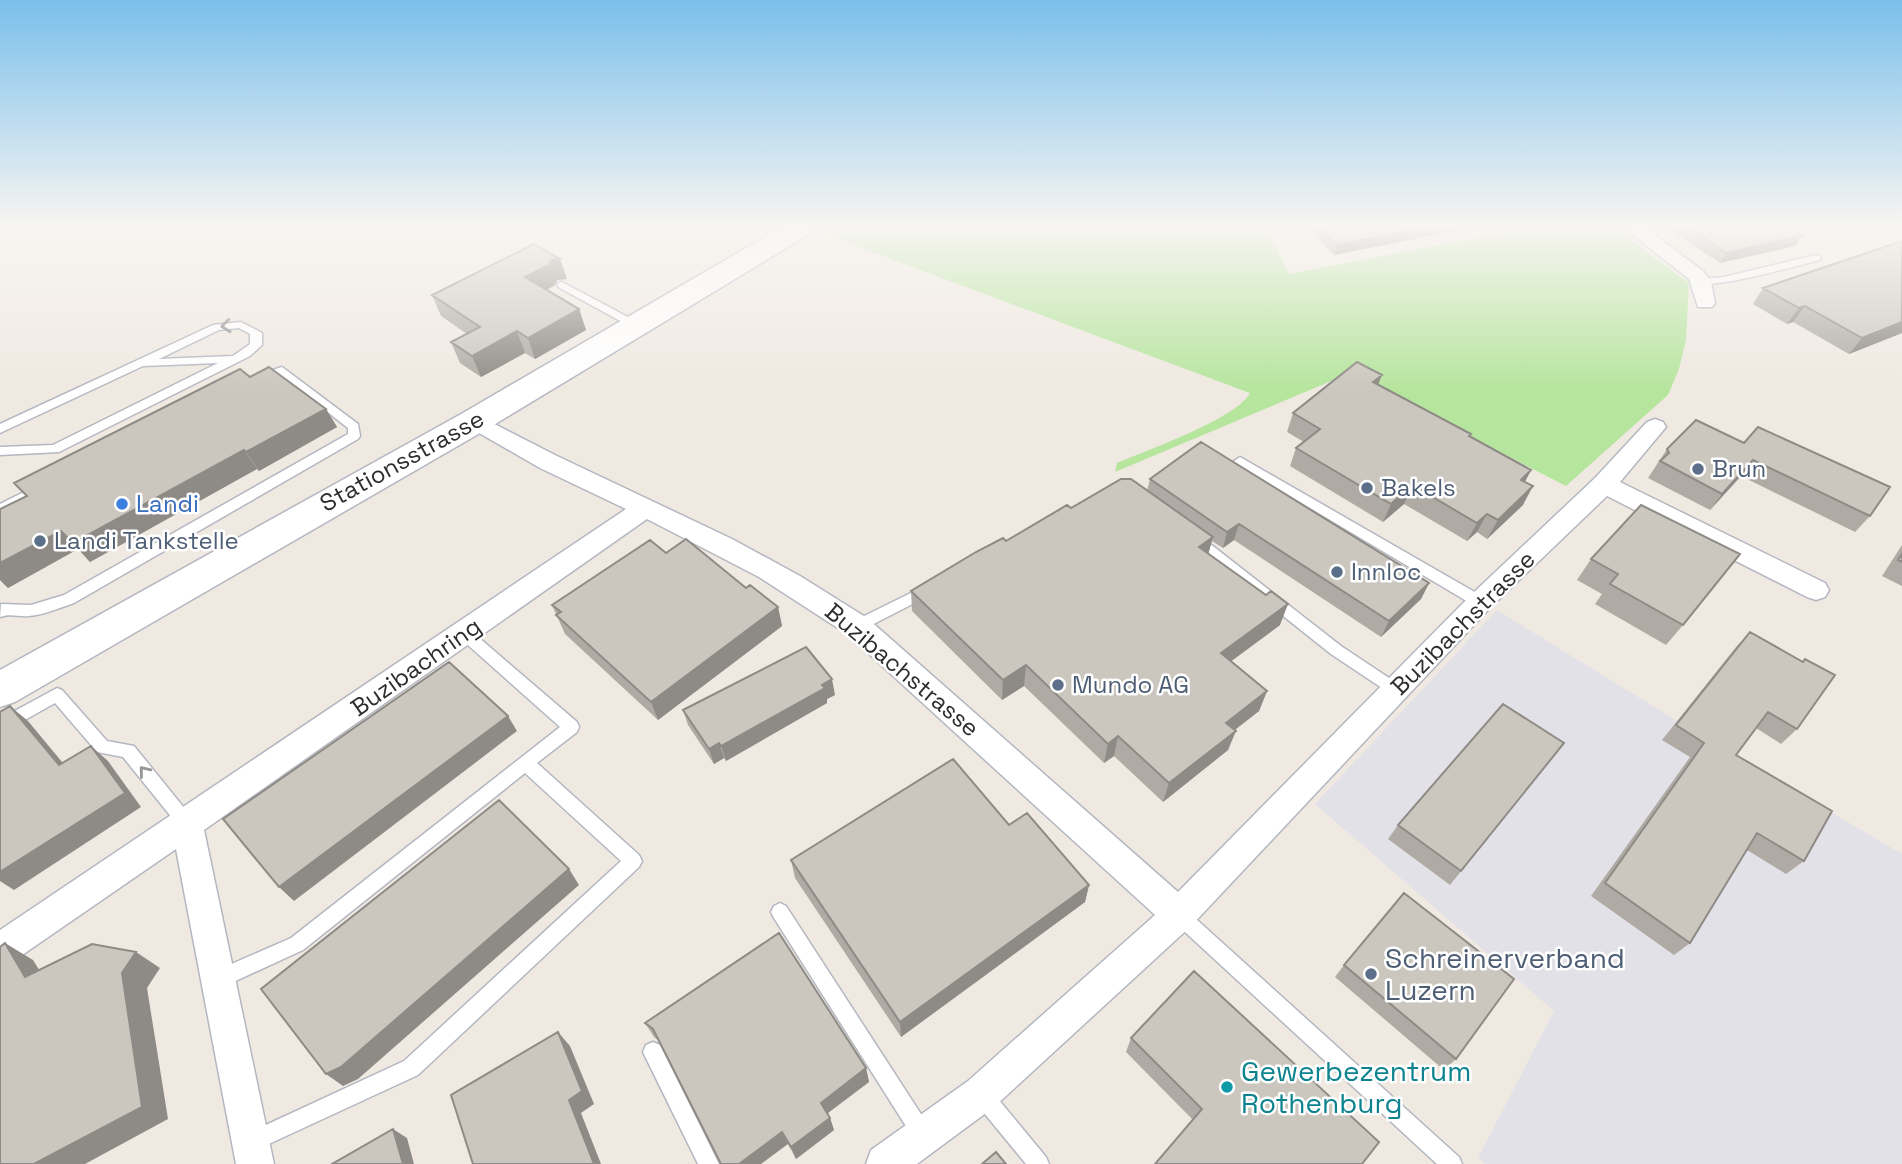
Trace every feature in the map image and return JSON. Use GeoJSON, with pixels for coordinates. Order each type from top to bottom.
{"type":"FeatureCollection","features":[{"type":"Feature","properties":{"kind":"main road","name":"Stationsstrasse"},"geometry":{"type":"LineString","coordinates":[[0,690],[475,421],[711,281]]}},
{"type":"Feature","properties":{"kind":"street"},"geometry":{"type":"LineString","coordinates":[[1701,282],[1705,303]]}},
{"type":"Feature","properties":{"kind":"street","name":"Buzibachstrasse"},"geometry":{"type":"LineString","coordinates":[[475,421],[537,458],[756,562],[857,626],[1179,915]]}},
{"type":"Feature","properties":{"kind":"street","name":"Buzibachstrasse"},"geometry":{"type":"LineString","coordinates":[[885,1164],[981,1094],[1179,915],[1480,602],[1604,484],[1655,426]]}},
{"type":"Feature","properties":{"kind":"street"},"geometry":{"type":"LineString","coordinates":[[1604,484],[1816,590]]}},
{"type":"Feature","properties":{"kind":"street","name":"Buzibachring"},"geometry":{"type":"LineString","coordinates":[[0,950],[465,634],[645,508]]}},
{"type":"Feature","properties":{"kind":"street"},"geometry":{"type":"LineString","coordinates":[[187,824],[252,1153]]}},
{"type":"Feature","properties":{"kind":"lane"},"geometry":{"type":"LineString","coordinates":[[1701,282],[1709,281]]}},
{"type":"Feature","properties":{"kind":"lane"},"geometry":{"type":"LineString","coordinates":[[562,285],[637,326]]}},
{"type":"Feature","properties":{"kind":"lane"},"geometry":{"type":"LineString","coordinates":[[0,429],[203,332],[229,324],[249,327],[258,338],[256,345],[237,359],[55,449],[0,451]]}},
{"type":"Feature","properties":{"kind":"lane"},"geometry":{"type":"LineString","coordinates":[[138,363],[237,359]]}},
{"type":"Feature","properties":{"kind":"lane"},"geometry":{"type":"LineString","coordinates":[[2,607],[18,612],[40,610],[69,599],[354,436],[354,428],[282,371],[243,384]]}},
{"type":"Feature","properties":{"kind":"lane"},"geometry":{"type":"LineString","coordinates":[[1240,461],[1480,602]]}},
{"type":"Feature","properties":{"kind":"lane"},"geometry":{"type":"LineString","coordinates":[[0,510],[50,482]]}},
{"type":"Feature","properties":{"kind":"lane"},"geometry":{"type":"LineString","coordinates":[[1183,531],[1336,649],[1396,690]]}},
{"type":"Feature","properties":{"kind":"lane"},"geometry":{"type":"LineString","coordinates":[[857,626],[944,580]]}},
{"type":"Feature","properties":{"kind":"lane"},"geometry":{"type":"LineString","coordinates":[[218,980],[297,944],[571,727],[465,634]]}},
{"type":"Feature","properties":{"kind":"lane"},"geometry":{"type":"LineString","coordinates":[[0,727],[57,694],[103,747],[128,751],[187,824]]}},
{"type":"Feature","properties":{"kind":"lane"},"geometry":{"type":"LineString","coordinates":[[252,1153],[411,1068],[633,861],[525,763]]}},
{"type":"Feature","properties":{"kind":"lane"},"geometry":{"type":"LineString","coordinates":[[780,912],[924,1136]]}},
{"type":"Feature","properties":{"kind":"lane","name":"Buzibachstrasse"},"geometry":{"type":"LineString","coordinates":[[1179,915],[1452,1164]]}},
{"type":"Feature","properties":{"kind":"lane"},"geometry":{"type":"LineString","coordinates":[[653,1052],[709,1164]]}},
{"type":"Feature","properties":{"kind":"lane"},"geometry":{"type":"LineString","coordinates":[[981,1094],[1039,1164]]}},
{"type":"Feature","properties":{"kind":"shaded area"},"geometry":{"type":"Polygon","coordinates":[[[1497,610],[1713,743],[1902,854],[1902,1164],[1486,1164],[1478,1158],[1554,1011],[1315,804],[1497,610]]]}},
{"type":"Feature","properties":{"kind":"green space"},"geometry":{"type":"Polygon","coordinates":[[[951,281],[1689,283],[1686,340],[1679,369],[1668,395],[1566,486],[1348,374],[1115,472],[1117,463],[1210,423],[1228,413],[1250,393],[951,281]]]}},
{"type":"Feature","properties":{"kind":"building"},"geometry":{"type":"Polygon","coordinates":[[[459,281],[532,281],[579,309],[528,338],[517,331],[472,356],[451,342],[480,327],[432,295],[459,281]]]}},
{"type":"Feature","properties":{"kind":"building"},"geometry":{"type":"Polygon","coordinates":[[[1783,281],[1902,281],[1902,322],[1862,338],[1805,306],[1799,308],[1763,288],[1783,281]]]}},
{"type":"Feature","properties":{"kind":"building"},"geometry":{"type":"Polygon","coordinates":[[[1357,362],[1382,375],[1373,382],[1471,434],[1469,436],[1531,470],[1521,480],[1533,486],[1498,520],[1487,514],[1477,523],[1412,485],[1391,504],[1296,448],[1320,429],[1293,413],[1357,362]]]}},
{"type":"Feature","properties":{"kind":"building"},"geometry":{"type":"Polygon","coordinates":[[[269,367],[326,409],[246,452],[244,450],[73,543],[61,531],[0,563],[0,509],[27,496],[14,483],[240,369],[250,377],[269,367]]]}},
{"type":"Feature","properties":{"kind":"building"},"geometry":{"type":"Polygon","coordinates":[[[1696,420],[1744,443],[1758,427],[1890,487],[1870,516],[1753,460],[1722,494],[1660,461],[1669,453],[1667,449],[1696,420]]]}},
{"type":"Feature","properties":{"kind":"building"},"geometry":{"type":"Polygon","coordinates":[[[1201,442],[1429,583],[1389,621],[1239,524],[1227,532],[1150,479],[1201,442]]]}},
{"type":"Feature","properties":{"kind":"building"},"geometry":{"type":"Polygon","coordinates":[[[1121,479],[1131,479],[1213,537],[1199,547],[1266,595],[1271,591],[1288,604],[1221,653],[1267,691],[1226,723],[1236,731],[1169,783],[1118,736],[1108,744],[1026,665],[1003,680],[911,591],[976,552],[1003,538],[1006,541],[1067,505],[1071,508],[1121,479]]]}},
{"type":"Feature","properties":{"kind":"building"},"geometry":{"type":"Polygon","coordinates":[[[1641,505],[1740,554],[1683,625],[1610,584],[1618,574],[1591,559],[1641,505]]]}},
{"type":"Feature","properties":{"kind":"building"},"geometry":{"type":"Polygon","coordinates":[[[686,539],[746,588],[750,585],[778,607],[651,702],[556,615],[561,612],[552,605],[650,540],[666,553],[686,539]]]}},
{"type":"Feature","properties":{"kind":"building"},"geometry":{"type":"Polygon","coordinates":[[[1750,632],[1803,662],[1805,659],[1835,675],[1797,729],[1768,712],[1736,755],[1832,811],[1804,861],[1757,833],[1690,943],[1605,883],[1704,743],[1676,725],[1750,632]]]}},
{"type":"Feature","properties":{"kind":"building"},"geometry":{"type":"Polygon","coordinates":[[[806,647],[832,679],[822,685],[825,688],[721,746],[719,743],[709,749],[683,710],[806,647]]]}},
{"type":"Feature","properties":{"kind":"building"},"geometry":{"type":"Polygon","coordinates":[[[449,662],[508,716],[279,887],[223,819],[449,662]]]}},
{"type":"Feature","properties":{"kind":"building"},"geometry":{"type":"Polygon","coordinates":[[[1503,704],[1564,743],[1461,871],[1398,825],[1503,704]]]}},
{"type":"Feature","properties":{"kind":"building"},"geometry":{"type":"Polygon","coordinates":[[[10,706],[59,765],[91,746],[125,793],[0,872],[0,712],[10,706]]]}},
{"type":"Feature","properties":{"kind":"building"},"geometry":{"type":"Polygon","coordinates":[[[953,759],[1009,825],[1027,813],[1089,885],[900,1022],[791,860],[953,759]]]}},
{"type":"Feature","properties":{"kind":"building"},"geometry":{"type":"Polygon","coordinates":[[[499,800],[569,869],[341,1067],[326,1074],[261,989],[499,800]]]}},
{"type":"Feature","properties":{"kind":"building"},"geometry":{"type":"Polygon","coordinates":[[[1404,893],[1514,979],[1456,1059],[1344,965],[1404,893]]]}},
{"type":"Feature","properties":{"kind":"building"},"geometry":{"type":"Polygon","coordinates":[[[779,933],[866,1068],[821,1103],[830,1118],[791,1147],[782,1132],[739,1164],[721,1164],[653,1029],[645,1023],[779,933]]]}},
{"type":"Feature","properties":{"kind":"building"},"geometry":{"type":"Polygon","coordinates":[[[5,943],[25,977],[92,944],[136,952],[122,973],[142,1107],[34,1164],[0,1164],[0,947],[5,943]]]}},
{"type":"Feature","properties":{"kind":"building","name":"Gewerbezentrum Rothenburg"},"geometry":{"type":"Polygon","coordinates":[[[1194,971],[1379,1142],[1362,1164],[1155,1164],[1202,1109],[1131,1038],[1194,971]]]}},
{"type":"Feature","properties":{"kind":"building"},"geometry":{"type":"Polygon","coordinates":[[[558,1032],[582,1091],[569,1100],[594,1164],[473,1164],[451,1095],[558,1032]]]}},
{"type":"Feature","properties":{"kind":"building"},"geometry":{"type":"Polygon","coordinates":[[[393,1129],[403,1164],[332,1164],[393,1129]]]}},
{"type":"Feature","properties":{"kind":"building"},"geometry":{"type":"Polygon","coordinates":[[[996,1152],[1006,1164],[982,1164],[996,1152]]]}},
{"type":"Feature","properties":{"kind":"place","name":"Brun"},"geometry":{"type":"Point","coordinates":[1698,469]}},
{"type":"Feature","properties":{"kind":"place","name":"Bakels"},"geometry":{"type":"Point","coordinates":[1367,488]}},
{"type":"Feature","properties":{"kind":"place","name":"Landi"},"geometry":{"type":"Point","coordinates":[122,504]}},
{"type":"Feature","properties":{"kind":"place","name":"Landi Tankstelle"},"geometry":{"type":"Point","coordinates":[40,541]}},
{"type":"Feature","properties":{"kind":"place","name":"Innloc"},"geometry":{"type":"Point","coordinates":[1337,572]}},
{"type":"Feature","properties":{"kind":"place","name":"Mundo AG"},"geometry":{"type":"Point","coordinates":[1058,685]}},
{"type":"Feature","properties":{"kind":"place","name":"Schreinerverband Luzern"},"geometry":{"type":"Point","coordinates":[1371,974]}},
{"type":"Feature","properties":{"kind":"place","name":"Gewerbezentrum Rothenburg"},"geometry":{"type":"Point","coordinates":[1227,1087]}}]}
